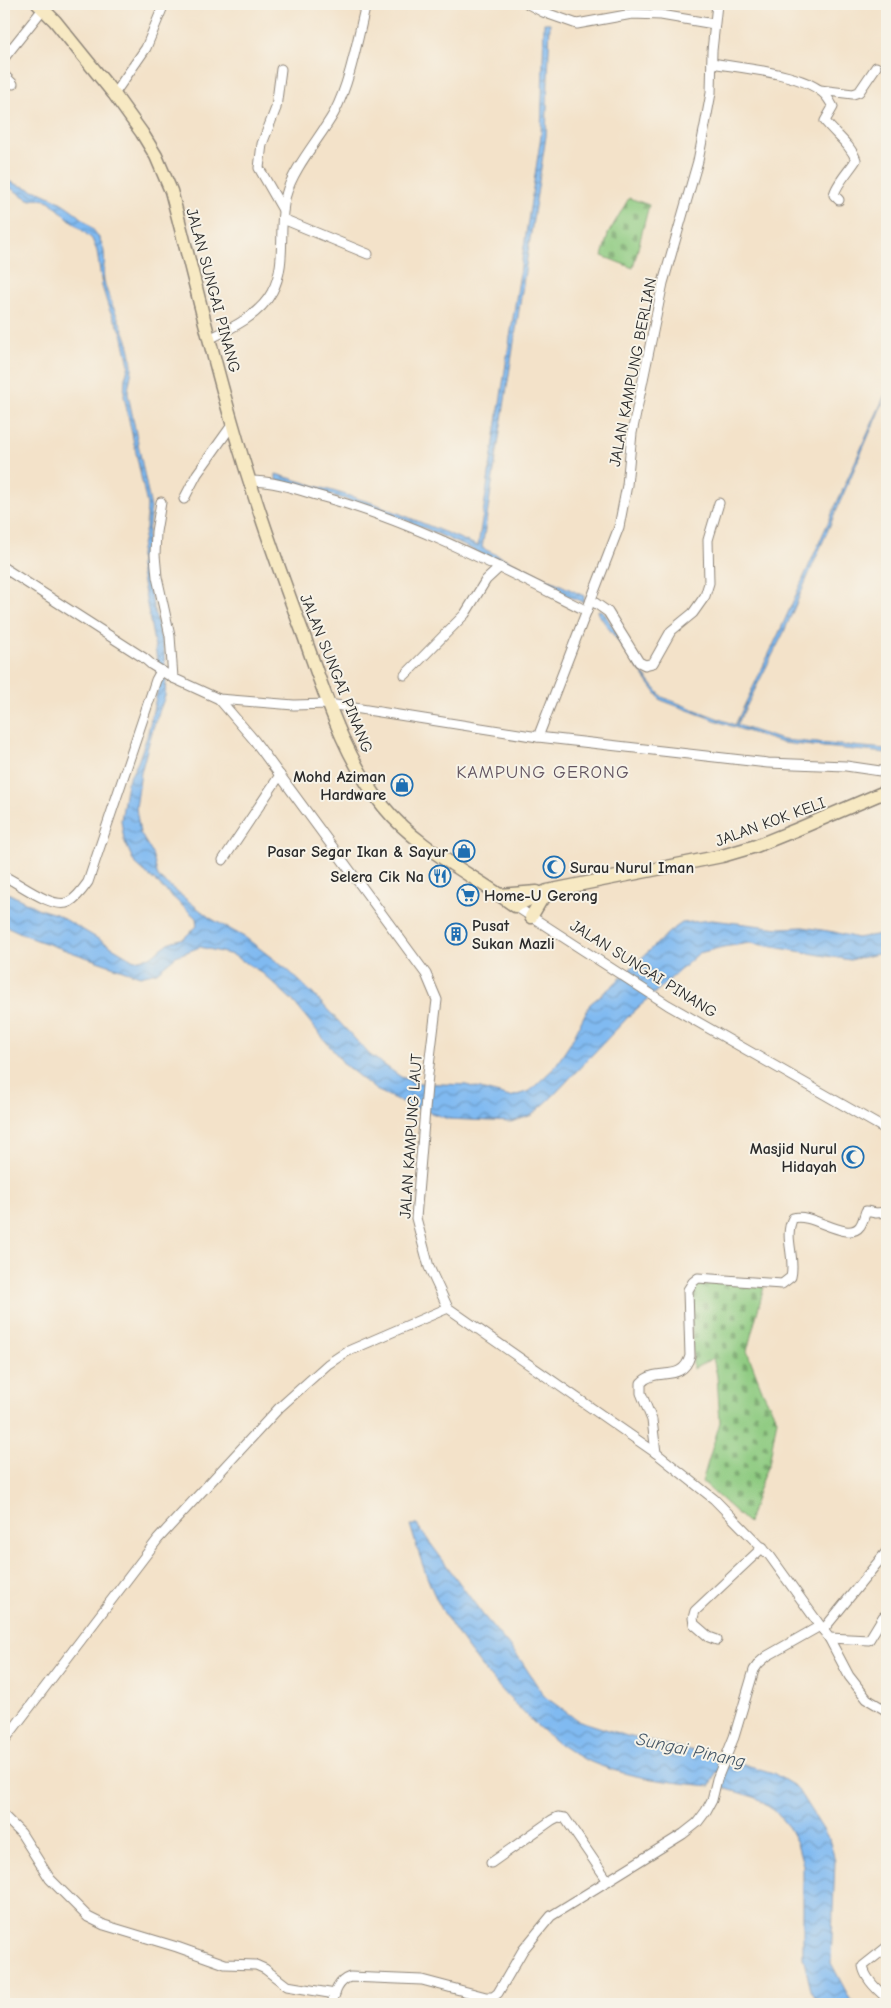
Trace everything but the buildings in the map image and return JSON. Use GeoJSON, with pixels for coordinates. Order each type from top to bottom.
{"type":"FeatureCollection","features":[{"type":"Feature","properties":{"kind":"street"},"geometry":{"type":"LineString","coordinates":[[114,94],[146,48],[164,4]]}},
{"type":"Feature","properties":{"kind":"street"},"geometry":{"type":"LineString","coordinates":[[209,339],[232,328],[248,317],[258,309],[272,292],[277,281],[280,262],[286,195],[293,179],[338,104],[366,4]]}},
{"type":"Feature","properties":{"kind":"street"},"geometry":{"type":"LineString","coordinates":[[528,4],[543,12],[577,24],[642,14],[661,15],[714,24]]}},
{"type":"Feature","properties":{"kind":"street","name":"JALAN KAMPUNG BERLIAN"},"geometry":{"type":"LineString","coordinates":[[538,737],[618,526],[626,485],[632,432],[663,283],[698,161],[706,120],[711,93],[714,24],[717,4]]}},
{"type":"Feature","properties":{"kind":"street"},"geometry":{"type":"LineString","coordinates":[[4,58],[40,6]]}},
{"type":"Feature","properties":{"kind":"street","name":"JALAN SUNGAI PINANG"},"geometry":{"type":"LineString","coordinates":[[40,6],[55,21],[114,94],[156,156],[171,191],[232,425],[260,516],[329,704],[356,764],[378,798],[393,817],[447,860],[531,917],[668,1005],[887,1130]]}},
{"type":"Feature","properties":{"kind":"street"},"geometry":{"type":"LineString","coordinates":[[712,63],[775,74],[801,81],[820,90],[853,94],[859,92],[876,67]]}},
{"type":"Feature","properties":{"kind":"street"},"geometry":{"type":"LineString","coordinates":[[281,69],[276,108],[262,144],[259,168],[283,215],[368,254]]}},
{"type":"Feature","properties":{"kind":"street"},"geometry":{"type":"LineString","coordinates":[[4,75],[13,84]]}},
{"type":"Feature","properties":{"kind":"street"},"geometry":{"type":"LineString","coordinates":[[820,90],[834,108],[825,121],[853,152],[856,160],[842,181],[835,187],[834,195],[839,200]]}},
{"type":"Feature","properties":{"kind":"street"},"geometry":{"type":"LineString","coordinates":[[184,498],[197,474],[232,425]]}},
{"type":"Feature","properties":{"kind":"street"},"geometry":{"type":"LineString","coordinates":[[249,481],[266,481],[330,498],[397,521],[500,567],[587,611]]}},
{"type":"Feature","properties":{"kind":"street"},"geometry":{"type":"LineString","coordinates":[[160,502],[155,555],[157,577],[170,636],[167,674]]}},
{"type":"Feature","properties":{"kind":"street"},"geometry":{"type":"LineString","coordinates":[[591,600],[608,612],[639,662],[645,665],[653,664],[671,631],[693,613],[704,596],[709,583],[708,540],[719,503]]}},
{"type":"Feature","properties":{"kind":"street"},"geometry":{"type":"LineString","coordinates":[[405,675],[465,614],[486,580],[500,567]]}},
{"type":"Feature","properties":{"kind":"street"},"geometry":{"type":"LineString","coordinates":[[4,568],[167,674],[219,699],[294,705],[329,704],[538,737],[768,763],[846,766],[887,772]]}},
{"type":"Feature","properties":{"kind":"street"},"geometry":{"type":"LineString","coordinates":[[4,876],[52,903],[63,905],[71,902],[81,892],[88,882],[156,680],[167,674]]}},
{"type":"Feature","properties":{"kind":"street","name":"JALAN KAMPUNG LAUT"},"geometry":{"type":"LineString","coordinates":[[219,699],[254,740],[426,974],[436,1000],[416,1218],[429,1267],[448,1308]]}},
{"type":"Feature","properties":{"kind":"street"},"geometry":{"type":"LineString","coordinates":[[223,860],[280,775]]}},
{"type":"Feature","properties":{"kind":"street","name":"JALAN KOK KELI"},"geometry":{"type":"LineString","coordinates":[[515,906],[551,891],[722,856],[781,836],[887,791]]}},
{"type":"Feature","properties":{"kind":"street"},"geometry":{"type":"LineString","coordinates":[[499,894],[551,891]]}},
{"type":"Feature","properties":{"kind":"street"},"geometry":{"type":"LineString","coordinates":[[531,917],[541,900],[551,891]]}},
{"type":"Feature","properties":{"kind":"street"},"geometry":{"type":"LineString","coordinates":[[656,1453],[652,1420],[641,1393],[641,1382],[645,1378],[680,1372],[688,1363],[690,1356],[688,1290],[693,1282],[698,1278],[782,1284],[791,1277],[793,1270],[788,1246],[790,1224],[793,1218],[798,1217],[824,1223],[850,1232],[856,1231],[861,1225],[866,1211],[876,1213],[887,1212]]}},
{"type":"Feature","properties":{"kind":"street"},"geometry":{"type":"LineString","coordinates":[[4,1741],[158,1539],[279,1408],[328,1364],[346,1352],[448,1308],[656,1453],[714,1499],[763,1547],[829,1638],[849,1676],[867,1699],[887,1711]]}},
{"type":"Feature","properties":{"kind":"street"},"geometry":{"type":"LineString","coordinates":[[717,1640],[709,1637],[694,1624],[695,1611],[763,1547]]}},
{"type":"Feature","properties":{"kind":"street"},"geometry":{"type":"LineString","coordinates":[[332,2004],[343,1979],[350,1977],[422,1980],[486,1997],[493,1997],[498,1993],[523,1950],[551,1916],[683,1834],[697,1823],[712,1800],[717,1779],[734,1737],[754,1670],[767,1656],[822,1628],[887,1551]]}},
{"type":"Feature","properties":{"kind":"street"},"geometry":{"type":"LineString","coordinates":[[829,1638],[869,1640],[883,1617],[887,1614]]}},
{"type":"Feature","properties":{"kind":"street"},"geometry":{"type":"LineString","coordinates":[[4,1816],[21,1833],[50,1879],[88,1917],[104,1926],[177,1947],[224,1964],[256,1965],[265,1969],[287,1986],[335,1994]]}},
{"type":"Feature","properties":{"kind":"street"},"geometry":{"type":"LineString","coordinates":[[491,1863],[558,1817],[564,1818],[608,1881]]}},
{"type":"Feature","properties":{"kind":"street"},"geometry":{"type":"LineString","coordinates":[[887,1948],[862,1966],[864,1972],[878,1990],[887,1998]]}},
{"type":"Feature","properties":{"kind":"green space"},"geometry":{"type":"Polygon","coordinates":[[[629,198],[649,205],[633,268],[602,256],[608,234],[629,198]]]}},
{"type":"Feature","properties":{"kind":"green space"},"geometry":{"type":"Polygon","coordinates":[[[704,1281],[764,1287],[747,1351],[763,1392],[777,1419],[769,1464],[763,1476],[748,1523],[702,1482],[720,1422],[717,1376],[713,1358],[693,1369],[691,1297],[695,1287],[704,1281]]]}},
{"type":"Feature","properties":{"kind":"water"},"geometry":{"type":"Polygon","coordinates":[[[544,23],[550,23],[546,136],[482,548],[584,596],[584,602],[410,522],[344,499],[276,480],[276,474],[376,504],[478,546],[541,136],[544,23]]]}},
{"type":"Feature","properties":{"kind":"water"},"geometry":{"type":"Polygon","coordinates":[[[4,179],[47,195],[60,202],[84,220],[98,236],[104,252],[103,275],[105,285],[131,353],[132,367],[128,394],[151,508],[144,567],[164,652],[166,681],[165,696],[153,728],[141,772],[136,808],[140,833],[152,853],[158,877],[210,918],[246,938],[289,971],[370,1055],[401,1077],[419,1083],[466,1085],[510,1097],[530,1091],[554,1068],[570,1044],[590,1004],[611,987],[669,932],[682,923],[712,920],[779,928],[803,927],[857,938],[887,933],[887,952],[850,960],[750,943],[699,953],[629,1016],[550,1099],[532,1115],[512,1122],[448,1119],[404,1103],[376,1090],[345,1065],[292,1000],[261,972],[233,955],[200,947],[176,956],[157,972],[140,976],[34,939],[4,925],[4,891],[39,909],[56,914],[134,960],[150,957],[170,942],[184,938],[197,926],[196,918],[134,862],[124,840],[121,820],[127,783],[138,762],[147,737],[159,684],[156,653],[140,567],[140,554],[146,528],[147,505],[124,396],[125,378],[129,365],[122,333],[109,309],[102,286],[97,251],[92,239],[49,201],[37,198],[28,199],[4,184],[4,179]]]}},
{"type":"Feature","properties":{"kind":"water"},"geometry":{"type":"Polygon","coordinates":[[[887,390],[783,634],[737,725],[782,740],[887,749],[887,753],[782,743],[661,700],[599,615],[598,610],[603,611],[639,669],[662,697],[735,725],[779,633],[887,390]]]}},
{"type":"Feature","properties":{"kind":"water"},"geometry":{"type":"Polygon","coordinates":[[[410,1525],[417,1525],[483,1615],[520,1659],[544,1696],[577,1720],[627,1736],[721,1757],[718,1765],[727,1768],[730,1760],[773,1773],[796,1787],[829,1839],[835,1860],[831,1963],[850,1999],[855,2004],[819,2004],[811,1990],[803,1957],[803,1865],[797,1843],[789,1828],[775,1811],[754,1797],[720,1787],[724,1774],[716,1772],[711,1786],[677,1783],[626,1774],[578,1756],[560,1745],[519,1709],[479,1664],[462,1641],[437,1600],[422,1563],[410,1525]]]}},
{"type":"Feature","properties":{"kind":"place","name":"Mohd Aziman Hardware"},"geometry":{"type":"Point","coordinates":[402,785]}},
{"type":"Feature","properties":{"kind":"place","name":"Pasar Segar Ikan & Sayur"},"geometry":{"type":"Point","coordinates":[464,851]}},
{"type":"Feature","properties":{"kind":"place","name":"Surau Nurul Iman"},"geometry":{"type":"Point","coordinates":[554,867]}},
{"type":"Feature","properties":{"kind":"place","name":"Selera Cik Na"},"geometry":{"type":"Point","coordinates":[440,876]}},
{"type":"Feature","properties":{"kind":"place","name":"Home-U Gerong"},"geometry":{"type":"Point","coordinates":[468,895]}},
{"type":"Feature","properties":{"kind":"place","name":"Pusat Sukan Mazli"},"geometry":{"type":"Point","coordinates":[456,934]}},
{"type":"Feature","properties":{"kind":"place","name":"Masjid Nurul Hidayah"},"geometry":{"type":"Point","coordinates":[853,1157]}},
{"type":"Feature","properties":{"kind":"district","name":"KAMPUNG GERONG"},"geometry":{"type":"Point","coordinates":[543,772]}},
{"type":"Feature","properties":{"kind":"water label","name":"Sungai Pinang"},"geometry":{"type":"Point","coordinates":[691,1750]}}]}
